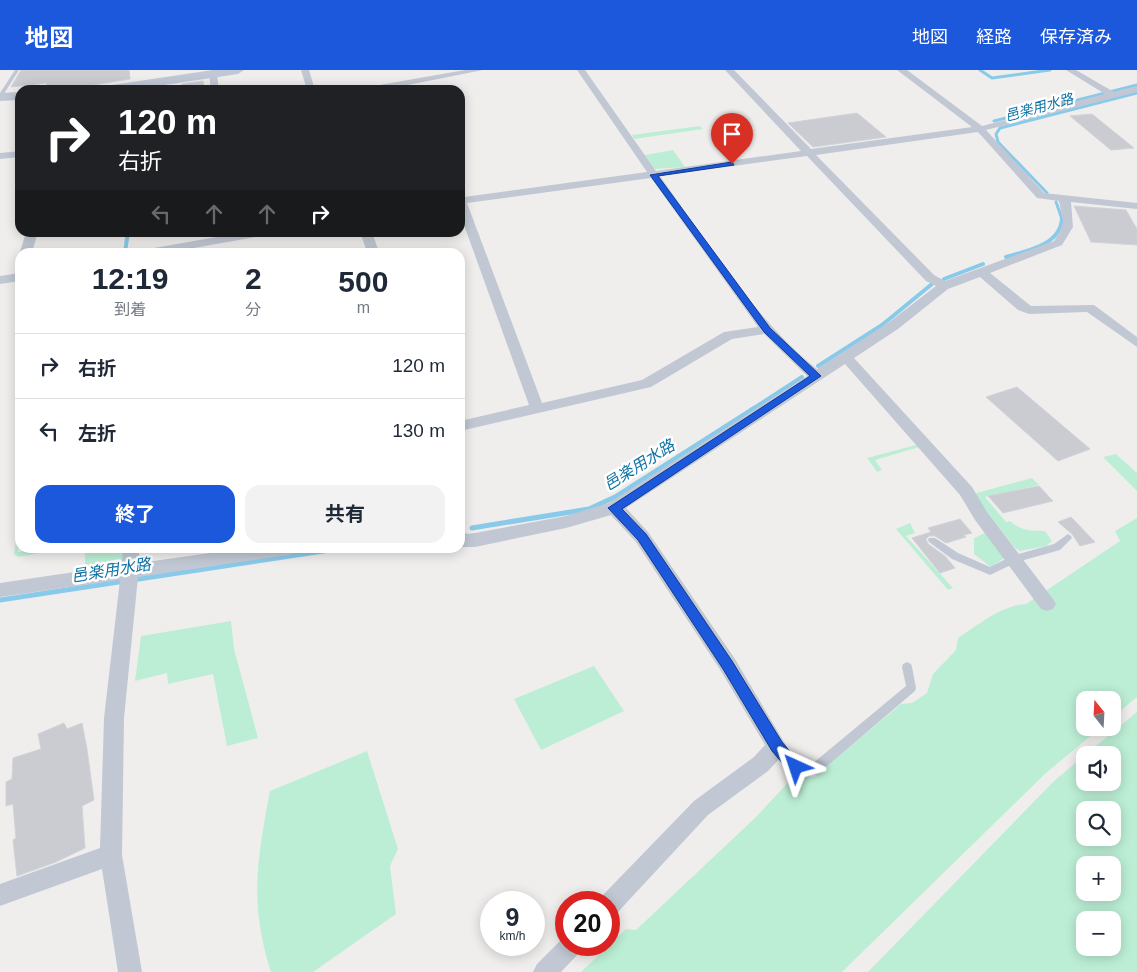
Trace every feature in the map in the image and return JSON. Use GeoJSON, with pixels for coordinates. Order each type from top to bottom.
{"type":"FeatureCollection","features":[{"type":"Feature","properties":{"kind":"main road"},"geometry":{"type":"LineString","coordinates":[[130,85],[183,74],[213,74],[238,70]]}},
{"type":"Feature","properties":{"kind":"main road"},"geometry":{"type":"LineString","coordinates":[[0,97],[15,96]]}},
{"type":"Feature","properties":{"kind":"street"},"geometry":{"type":"LineString","coordinates":[[304,70],[309,85]]}},
{"type":"Feature","properties":{"kind":"street"},"geometry":{"type":"LineString","coordinates":[[417,85],[479,70]]}},
{"type":"Feature","properties":{"kind":"street"},"geometry":{"type":"LineString","coordinates":[[581,70],[653,175],[767,330],[804,368],[816,376]]}},
{"type":"Feature","properties":{"kind":"street"},"geometry":{"type":"LineString","coordinates":[[729,70],[930,278],[944,286]]}},
{"type":"Feature","properties":{"kind":"street"},"geometry":{"type":"LineString","coordinates":[[901,70],[980,129],[1042,196],[1137,206]]}},
{"type":"Feature","properties":{"kind":"street"},"geometry":{"type":"LineString","coordinates":[[1070,70],[1112,95]]}},
{"type":"Feature","properties":{"kind":"street"},"geometry":{"type":"LineString","coordinates":[[213,74],[214,85]]}},
{"type":"Feature","properties":{"kind":"street"},"geometry":{"type":"LineString","coordinates":[[465,200],[980,129],[1137,89]]}},
{"type":"Feature","properties":{"kind":"street"},"geometry":{"type":"LineString","coordinates":[[0,156],[15,154]]}},
{"type":"Feature","properties":{"kind":"street"},"geometry":{"type":"LineString","coordinates":[[465,541],[566,522],[614,508],[893,326],[944,286],[981,271],[1048,249],[1058,243],[1069,229],[1070,221],[1064,198]]}},
{"type":"Feature","properties":{"kind":"street"},"geometry":{"type":"LineString","coordinates":[[465,214],[537,408]]}},
{"type":"Feature","properties":{"kind":"street"},"geometry":{"type":"LineString","coordinates":[[175,248],[233,237]]}},
{"type":"Feature","properties":{"kind":"street"},"geometry":{"type":"LineString","coordinates":[[981,271],[1022,308],[1030,310],[1090,308],[1137,343]]}},
{"type":"Feature","properties":{"kind":"street"},"geometry":{"type":"LineString","coordinates":[[0,280],[15,276]]}},
{"type":"Feature","properties":{"kind":"street"},"geometry":{"type":"LineString","coordinates":[[465,425],[646,384],[729,335],[767,330]]}},
{"type":"Feature","properties":{"kind":"street"},"geometry":{"type":"LineString","coordinates":[[846,357],[966,491],[980,516],[1015,559],[1047,604]]}},
{"type":"Feature","properties":{"kind":"street"},"geometry":{"type":"LineString","coordinates":[[614,508],[626,518],[642,537],[728,665],[777,747],[760,764],[701,808],[620,893]]}},
{"type":"Feature","properties":{"kind":"street"},"geometry":{"type":"LineString","coordinates":[[130,972],[111,855],[111,761],[118,672],[130,578],[131,553]]}},
{"type":"Feature","properties":{"kind":"street"},"geometry":{"type":"LineString","coordinates":[[0,590],[130,578],[262,553]]}},
{"type":"Feature","properties":{"kind":"street"},"geometry":{"type":"LineString","coordinates":[[0,895],[111,855]]}},
{"type":"Feature","properties":{"kind":"street"},"geometry":{"type":"LineString","coordinates":[[545,972],[560,956]]}},
{"type":"Feature","properties":{"kind":"lane"},"geometry":{"type":"LineString","coordinates":[[0,97],[17,70]]}},
{"type":"Feature","properties":{"kind":"lane"},"geometry":{"type":"LineString","coordinates":[[932,540],[955,556],[990,571],[1015,559],[1058,546],[1068,538]]}},
{"type":"Feature","properties":{"kind":"lane"},"geometry":{"type":"LineString","coordinates":[[777,747],[796,767],[814,770],[911,688],[907,667]]}},
{"type":"Feature","properties":{"kind":"green space"},"geometry":{"type":"Polygon","coordinates":[[[700,126],[703,129],[634,139],[632,135],[700,126]]]}},
{"type":"Feature","properties":{"kind":"green space"},"geometry":{"type":"Polygon","coordinates":[[[673,150],[685,167],[655,169],[645,155],[673,150]]]}},
{"type":"Feature","properties":{"kind":"green space"},"geometry":{"type":"Polygon","coordinates":[[[916,445],[919,447],[875,460],[882,470],[877,472],[867,458],[916,445]]]}},
{"type":"Feature","properties":{"kind":"green space"},"geometry":{"type":"Polygon","coordinates":[[[1116,454],[1137,473],[1137,491],[1103,457],[1116,454]]]}},
{"type":"Feature","properties":{"kind":"green space"},"geometry":{"type":"Polygon","coordinates":[[[1032,478],[1039,485],[985,497],[1006,522],[1010,521],[1026,530],[1045,531],[1052,541],[1046,546],[1020,551],[1014,547],[973,494],[1032,478]]]}},
{"type":"Feature","properties":{"kind":"green space"},"geometry":{"type":"Polygon","coordinates":[[[1137,518],[1137,697],[1121,710],[1121,691],[1076,691],[1076,736],[1090,736],[1076,746],[1046,773],[842,972],[581,972],[598,956],[620,956],[620,935],[626,929],[636,930],[756,817],[795,775],[814,777],[901,704],[912,703],[927,693],[933,674],[956,650],[958,638],[999,612],[1017,605],[1026,604],[1120,541],[1115,531],[1137,518]]]}},
{"type":"Feature","properties":{"kind":"green space"},"geometry":{"type":"Polygon","coordinates":[[[910,523],[915,533],[906,536],[953,588],[948,590],[896,529],[910,523]]]}},
{"type":"Feature","properties":{"kind":"green space"},"geometry":{"type":"Polygon","coordinates":[[[985,533],[1006,557],[991,567],[974,554],[974,538],[985,533]]]}},
{"type":"Feature","properties":{"kind":"green space"},"geometry":{"type":"Polygon","coordinates":[[[15,547],[15,553],[40,553],[18,557],[14,554],[15,547]]]}},
{"type":"Feature","properties":{"kind":"green space"},"geometry":{"type":"Polygon","coordinates":[[[85,553],[123,553],[123,561],[85,568],[85,553]]]}},
{"type":"Feature","properties":{"kind":"green space"},"geometry":{"type":"Polygon","coordinates":[[[231,621],[234,649],[258,738],[227,746],[213,674],[168,684],[167,673],[135,681],[141,636],[231,621]]]}},
{"type":"Feature","properties":{"kind":"green space"},"geometry":{"type":"Polygon","coordinates":[[[594,666],[624,711],[541,750],[514,699],[594,666]]]}},
{"type":"Feature","properties":{"kind":"green space"},"geometry":{"type":"Polygon","coordinates":[[[1137,712],[1137,972],[868,972],[1054,781],[1076,763],[1076,791],[1121,791],[1121,746],[1096,746],[1108,736],[1121,736],[1121,725],[1137,712]]]}},
{"type":"Feature","properties":{"kind":"green space"},"geometry":{"type":"Polygon","coordinates":[[[367,751],[398,849],[390,866],[396,914],[313,972],[271,972],[260,924],[257,881],[270,791],[367,751]]]}},
{"type":"Feature","properties":{"kind":"building"},"geometry":{"type":"Polygon","coordinates":[[[21,70],[129,70],[130,79],[93,85],[46,85],[47,83],[15,85],[11,87],[21,70]]]}},
{"type":"Feature","properties":{"kind":"building"},"geometry":{"type":"Polygon","coordinates":[[[203,81],[204,85],[182,85],[203,81]]]}},
{"type":"Feature","properties":{"kind":"building"},"geometry":{"type":"Polygon","coordinates":[[[857,113],[886,137],[813,147],[788,123],[857,113]]]}},
{"type":"Feature","properties":{"kind":"building"},"geometry":{"type":"Polygon","coordinates":[[[1092,114],[1134,148],[1111,150],[1070,116],[1092,114]]]}},
{"type":"Feature","properties":{"kind":"building"},"geometry":{"type":"Polygon","coordinates":[[[1074,206],[1126,210],[1137,229],[1137,245],[1091,242],[1074,206]]]}},
{"type":"Feature","properties":{"kind":"building"},"geometry":{"type":"Polygon","coordinates":[[[1017,387],[1090,449],[1058,461],[986,397],[1017,387]]]}},
{"type":"Feature","properties":{"kind":"building"},"geometry":{"type":"Polygon","coordinates":[[[1039,486],[1053,501],[1003,513],[988,496],[1039,486]]]}},
{"type":"Feature","properties":{"kind":"building"},"geometry":{"type":"Polygon","coordinates":[[[1071,517],[1095,542],[1080,546],[1072,534],[1058,522],[1071,517]]]}},
{"type":"Feature","properties":{"kind":"building"},"geometry":{"type":"Polygon","coordinates":[[[960,519],[972,533],[964,535],[966,537],[946,543],[935,536],[929,536],[926,539],[928,544],[945,556],[955,568],[940,573],[912,538],[931,532],[928,528],[960,519]]]}},
{"type":"Feature","properties":{"kind":"building"},"geometry":{"type":"Polygon","coordinates":[[[64,723],[67,729],[82,723],[87,749],[94,800],[82,806],[85,848],[56,862],[17,876],[13,840],[16,838],[13,804],[6,806],[6,782],[12,779],[13,758],[41,749],[38,734],[64,723]]]}},
{"type":"Feature","properties":{"kind":"waterway"},"geometry":{"type":"LineString","coordinates":[[980,70],[992,78],[1050,70]]}},
{"type":"Feature","properties":{"kind":"waterway"},"geometry":{"type":"LineString","coordinates":[[994,121],[1137,85]]}},
{"type":"Feature","properties":{"kind":"waterway","name":"邑楽用水路"},"geometry":{"type":"LineString","coordinates":[[1047,193],[998,142],[996,134],[1000,128],[1137,93]]}},
{"type":"Feature","properties":{"kind":"waterway","name":"邑楽用水路"},"geometry":{"type":"LineString","coordinates":[[1056,202],[1062,219]]}},
{"type":"Feature","properties":{"kind":"waterway","name":"邑楽用水路"},"geometry":{"type":"LineString","coordinates":[[1006,257],[1033,249],[1049,241],[1056,235],[1062,219]]}},
{"type":"Feature","properties":{"kind":"waterway"},"geometry":{"type":"LineString","coordinates":[[126,248],[127,237]]}},
{"type":"Feature","properties":{"kind":"waterway","name":"邑楽用水路"},"geometry":{"type":"LineString","coordinates":[[944,279],[983,264]]}},
{"type":"Feature","properties":{"kind":"waterway","name":"邑楽用水路"},"geometry":{"type":"LineString","coordinates":[[818,366],[882,325],[932,284]]}},
{"type":"Feature","properties":{"kind":"waterway","name":"邑楽用水路"},"geometry":{"type":"LineString","coordinates":[[751,410],[802,377]]}},
{"type":"Feature","properties":{"kind":"waterway","name":"邑楽用水路"},"geometry":{"type":"LineString","coordinates":[[472,528],[589,509],[615,497],[753,409]]}},
{"type":"Feature","properties":{"kind":"waterway","name":"邑楽用水路"},"geometry":{"type":"LineString","coordinates":[[0,600],[310,553]]}},
{"type":"Feature","properties":{"kind":"route"},"geometry":{"type":"LineString","coordinates":[[732,164],[653,175],[767,330],[804,368],[816,376],[614,508],[626,518],[642,537],[728,665],[777,747],[796,767]]}}]}
